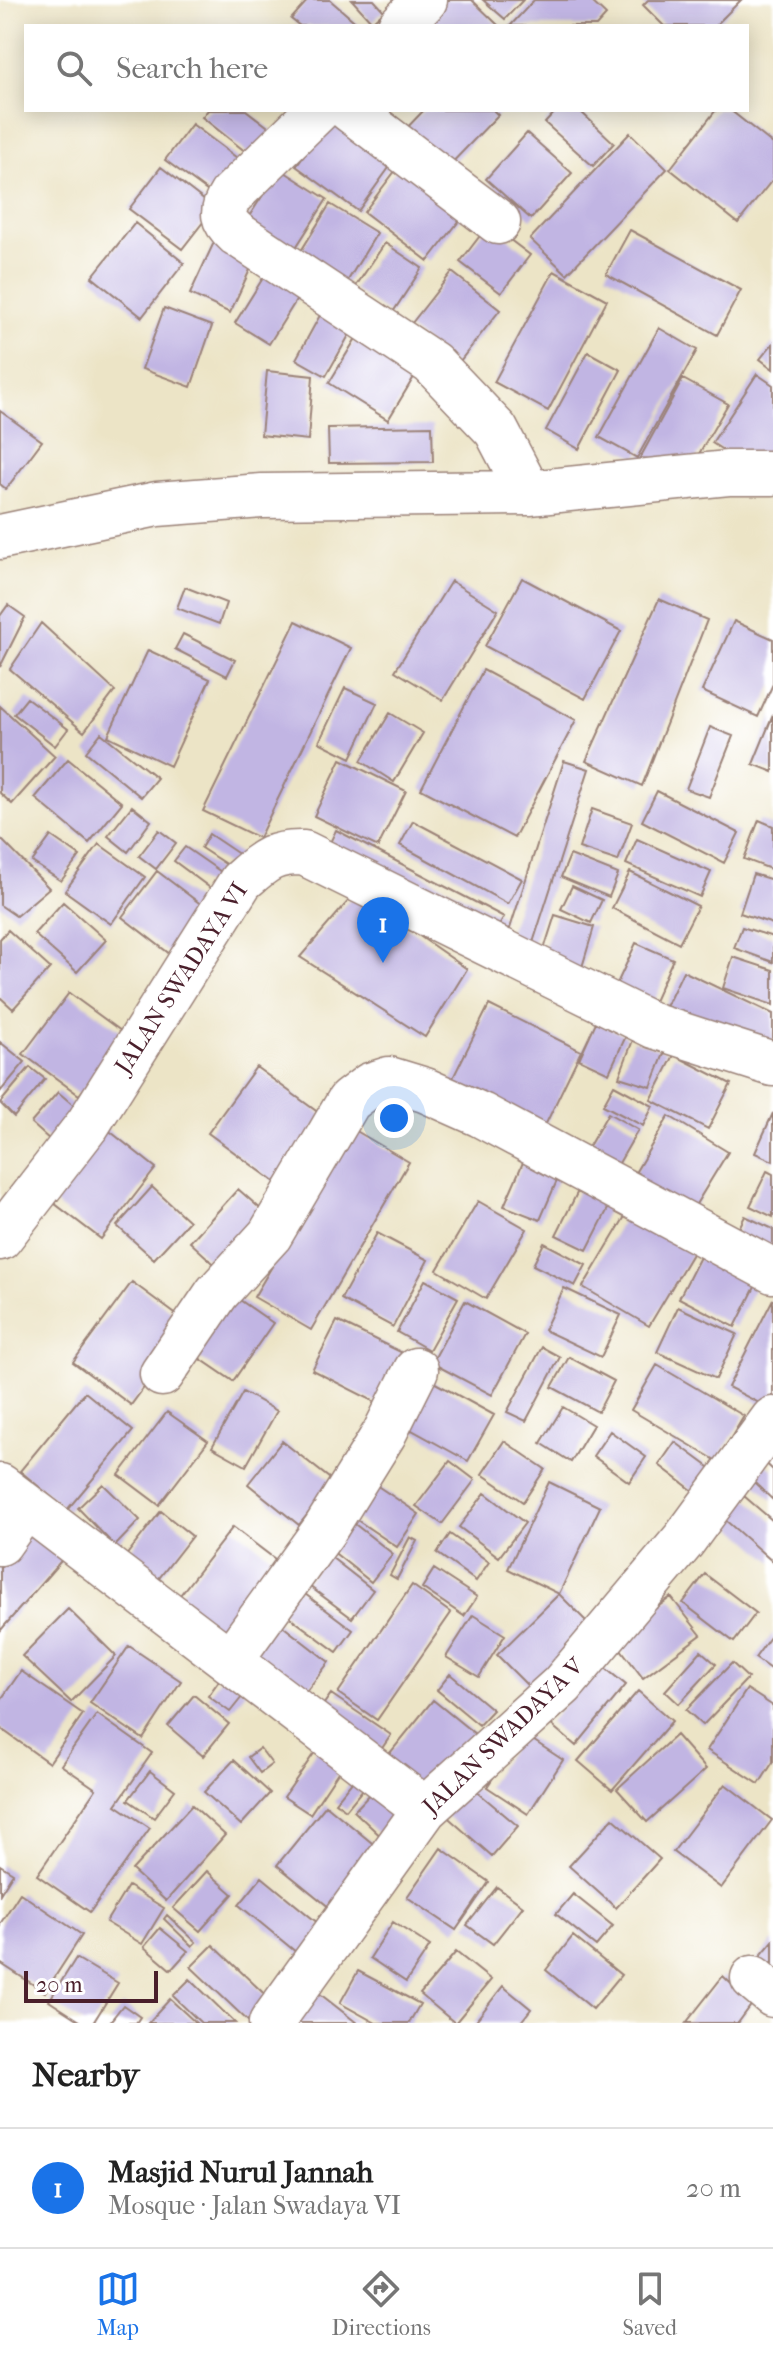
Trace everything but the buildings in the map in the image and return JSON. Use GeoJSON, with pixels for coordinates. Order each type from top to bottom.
{"type":"FeatureCollection","features":[{"type":"Feature","properties":{"kind":"street"},"geometry":{"type":"LineString","coordinates":[[402,24],[425,0]]}},
{"type":"Feature","properties":{"kind":"street"},"geometry":{"type":"LineString","coordinates":[[316,112],[231,195],[223,212],[224,221],[237,234],[432,363],[496,430],[529,493]]}},
{"type":"Feature","properties":{"kind":"street"},"geometry":{"type":"LineString","coordinates":[[353,112],[498,222]]}},
{"type":"Feature","properties":{"kind":"street"},"geometry":{"type":"LineString","coordinates":[[0,537],[157,504],[262,496],[529,493],[728,473],[773,473]]}},
{"type":"Feature","properties":{"kind":"street","name":"JALAN SWADAYA VI"},"geometry":{"type":"LineString","coordinates":[[0,1238],[88,1124],[241,881],[271,856],[286,852],[304,853],[654,1026],[773,1064]]}},
{"type":"Feature","properties":{"kind":"street"},"geometry":{"type":"LineString","coordinates":[[162,1374],[217,1293],[270,1235],[349,1101],[370,1085],[389,1079],[425,1090],[481,1115],[773,1271]]}},
{"type":"Feature","properties":{"kind":"street"},"geometry":{"type":"LineString","coordinates":[[230,1661],[325,1529],[384,1434],[416,1370]]}},
{"type":"Feature","properties":{"kind":"street","name":"JALAN SWADAYA V"},"geometry":{"type":"LineString","coordinates":[[271,2023],[425,1809],[562,1685],[684,1540],[773,1419]]}},
{"type":"Feature","properties":{"kind":"street"},"geometry":{"type":"LineString","coordinates":[[0,1543],[13,1496],[425,1809]]}},
{"type":"Feature","properties":{"kind":"place","name":"Masjid Nurul Jannah"},"geometry":{"type":"Point","coordinates":[383,963]}}]}
